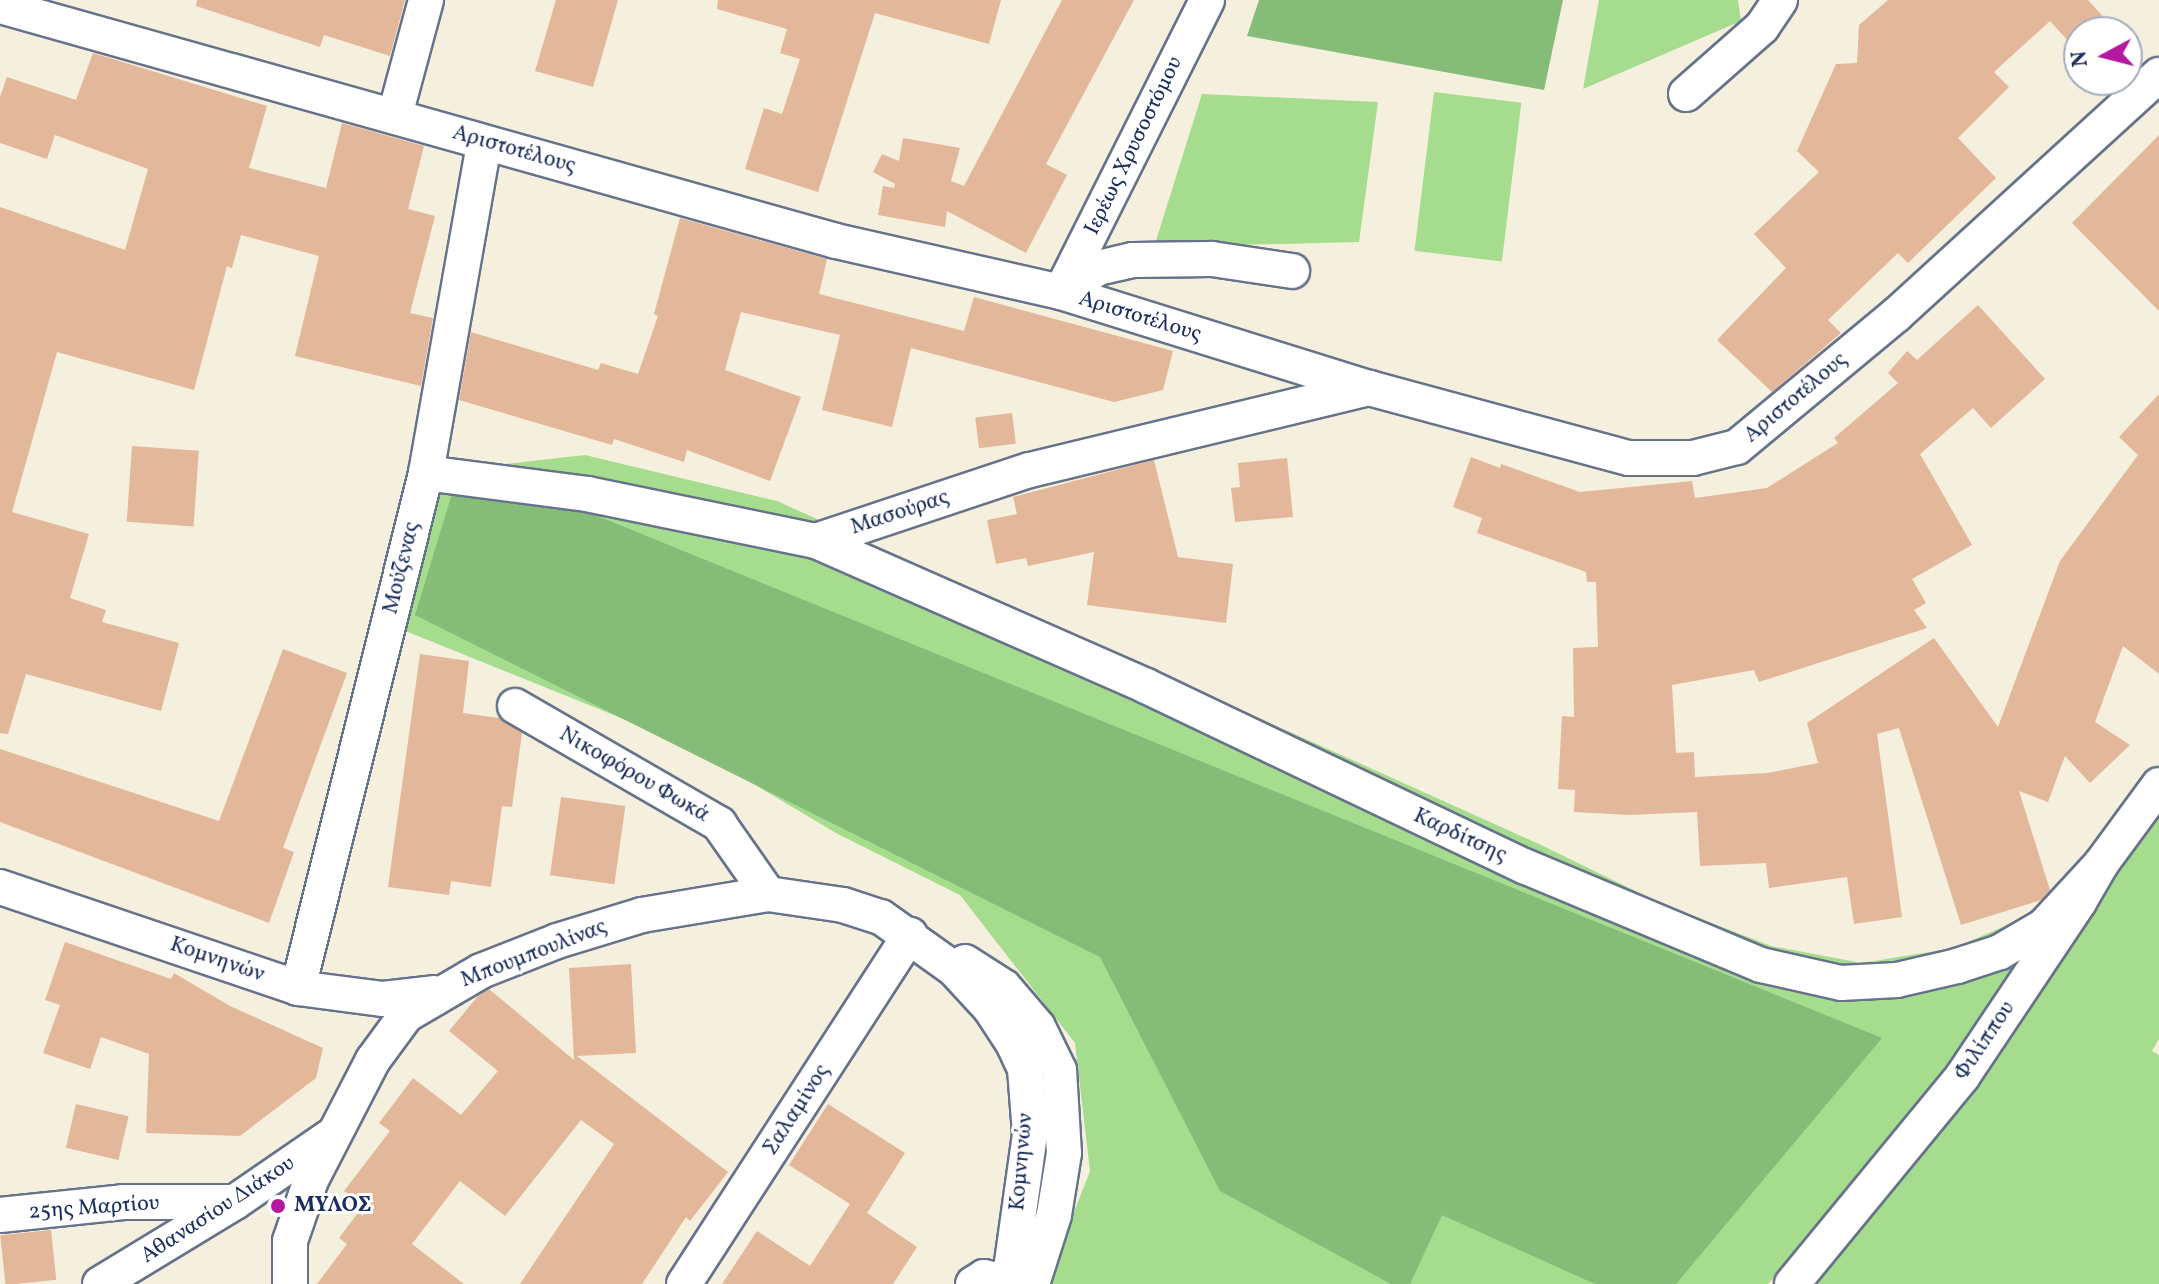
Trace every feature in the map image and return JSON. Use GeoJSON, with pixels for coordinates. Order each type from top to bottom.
{"type":"FeatureCollection","features":[{"type":"Feature","properties":{"kind":"street"},"geometry":{"type":"LineString","coordinates":[[395,115],[426,0]]}},
{"type":"Feature","properties":{"kind":"street","name":"Ιερέως Χρυσοστόμου"},"geometry":{"type":"LineString","coordinates":[[1061,292],[1207,0]]}},
{"type":"Feature","properties":{"kind":"street"},"geometry":{"type":"LineString","coordinates":[[1686,94],[1762,27],[1780,0]]}},
{"type":"Feature","properties":{"kind":"street","name":"Αριστοτέλους"},"geometry":{"type":"LineString","coordinates":[[0,6],[836,241],[1061,292],[1369,388],[1629,458],[1693,458],[1737,447],[1896,315],[2159,75]]}},
{"type":"Feature","properties":{"kind":"street","name":"Μούζενας"},"geometry":{"type":"LineString","coordinates":[[298,988],[426,473],[484,143]]}},
{"type":"Feature","properties":{"kind":"street"},"geometry":{"type":"LineString","coordinates":[[1061,292],[1098,268],[1133,260],[1212,259],[1292,271]]}},
{"type":"Feature","properties":{"kind":"street","name":"Μασούρας"},"geometry":{"type":"LineString","coordinates":[[426,473],[587,494],[816,541],[1030,470],[1369,388]]}},
{"type":"Feature","properties":{"kind":"street","name":"Καρδίτσης"},"geometry":{"type":"LineString","coordinates":[[816,541],[1146,686],[1524,866],[1761,965],[1841,983],[1897,980],[1957,966],[2000,952],[2044,926],[2101,864]]}},
{"type":"Feature","properties":{"kind":"street","name":"Νικοφόρου Φωκά"},"geometry":{"type":"LineString","coordinates":[[515,706],[719,824],[768,894]]}},
{"type":"Feature","properties":{"kind":"street","name":"Φιλίππου"},"geometry":{"type":"LineString","coordinates":[[1792,1284],[1962,1077],[2101,864],[2159,785]]}},
{"type":"Feature","properties":{"kind":"street","name":"Κομνηνών"},"geometry":{"type":"LineString","coordinates":[[0,887],[298,988],[383,999],[440,992]]}},
{"type":"Feature","properties":{"kind":"street","name":"Μπουμπουλίνας"},"geometry":{"type":"LineString","coordinates":[[290,1284],[290,1241],[311,1180],[334,1133],[373,1060],[406,1015],[440,992],[493,966],[608,924],[642,915],[768,894],[843,905],[881,917],[910,935]]}},
{"type":"Feature","properties":{"kind":"street","name":"Κομνηνών"},"geometry":{"type":"LineString","coordinates":[[910,935],[954,969],[990,1008],[1025,1069],[1030,1134],[1017,1283]]}},
{"type":"Feature","properties":{"kind":"street","name":"Σαλαμίνος"},"geometry":{"type":"LineString","coordinates":[[684,1284],[910,935]]}},
{"type":"Feature","properties":{"kind":"street","name":"Αθανασίου Διάκου"},"geometry":{"type":"LineString","coordinates":[[100,1284],[235,1202],[334,1133]]}},
{"type":"Feature","properties":{"kind":"street","name":"25ης Μαρτίου"},"geometry":{"type":"LineString","coordinates":[[0,1215],[123,1202],[235,1202]]}},
{"type":"Feature","properties":{"kind":"street"},"geometry":{"type":"LineString","coordinates":[[973,1284],[984,1277],[1017,1283]]}},
{"type":"Feature","properties":{"kind":"green space"},"geometry":{"type":"Polygon","coordinates":[[[1259,0],[1563,0],[1544,90],[1247,36],[1259,0]]]}},
{"type":"Feature","properties":{"kind":"green space"},"geometry":{"type":"Polygon","coordinates":[[[1599,0],[1738,0],[1741,21],[1583,89],[1599,0]]]}},
{"type":"Feature","properties":{"kind":"green space"},"geometry":{"type":"Polygon","coordinates":[[[1434,92],[1521,103],[1502,262],[1415,251],[1434,92]]]}},
{"type":"Feature","properties":{"kind":"green space"},"geometry":{"type":"Polygon","coordinates":[[[1202,94],[1378,102],[1359,242],[1154,247],[1202,94]]]}},
{"type":"Feature","properties":{"kind":"green space"},"geometry":{"type":"Polygon","coordinates":[[[585,455],[777,501],[1539,844],[1660,903],[1771,946],[1862,963],[1954,948],[2058,903],[2118,871],[2159,792],[2159,1039],[2152,1051],[2159,1055],[2159,1284],[1777,1284],[2039,983],[1768,1284],[1046,1284],[1090,1171],[1075,1043],[960,895],[836,833],[690,746],[386,623],[426,473],[585,455]]]}},
{"type":"Feature","properties":{"kind":"green space"},"geometry":{"type":"Polygon","coordinates":[[[462,461],[1882,1038],[1676,1284],[1595,1284],[1442,1215],[1410,1284],[1391,1284],[1220,1191],[1100,957],[415,615],[462,461]]]}},
{"type":"Feature","properties":{"kind":"building"},"geometry":{"type":"Polygon","coordinates":[[[197,0],[405,0],[390,56],[324,35],[320,47],[196,6],[197,0]]]}},
{"type":"Feature","properties":{"kind":"building"},"geometry":{"type":"Polygon","coordinates":[[[556,0],[618,0],[593,87],[535,71],[556,0]]]}},
{"type":"Feature","properties":{"kind":"building"},"geometry":{"type":"Polygon","coordinates":[[[718,0],[1001,0],[989,44],[875,13],[818,192],[745,169],[764,108],[782,114],[800,59],[780,53],[787,29],[717,9],[718,0]]]}},
{"type":"Feature","properties":{"kind":"building"},"geometry":{"type":"Polygon","coordinates":[[[1062,0],[1134,0],[1046,164],[1067,175],[1026,253],[947,211],[945,227],[878,215],[883,186],[894,188],[895,184],[873,172],[882,154],[899,161],[903,138],[960,148],[951,181],[964,186],[1062,0]]]}},
{"type":"Feature","properties":{"kind":"building"},"geometry":{"type":"Polygon","coordinates":[[[1888,0],[2088,0],[2102,16],[2063,16],[2063,35],[2050,21],[1994,72],[2009,87],[1958,138],[1996,178],[1908,263],[1898,253],[1828,320],[1841,333],[1772,392],[1717,340],[1786,268],[1754,234],[1819,172],[1797,151],[1836,64],[1857,63],[1859,25],[1888,0]]]}},
{"type":"Feature","properties":{"kind":"building"},"geometry":{"type":"Polygon","coordinates":[[[93,53],[267,106],[249,168],[326,188],[342,123],[424,146],[408,209],[435,216],[410,313],[433,318],[421,386],[295,356],[319,256],[241,235],[232,268],[227,266],[194,390],[57,352],[12,512],[89,534],[70,598],[106,610],[102,622],[179,643],[161,711],[26,674],[8,734],[0,733],[0,207],[125,250],[148,169],[55,135],[47,159],[0,143],[0,97],[7,77],[76,100],[93,53]]]}},
{"type":"Feature","properties":{"kind":"building"},"geometry":{"type":"Polygon","coordinates":[[[2159,135],[2159,311],[2072,223],[2159,135]]]}},
{"type":"Feature","properties":{"kind":"building"},"geometry":{"type":"Polygon","coordinates":[[[680,218],[827,259],[819,294],[964,331],[974,297],[1173,351],[1163,390],[1114,402],[911,348],[892,427],[822,410],[840,335],[741,312],[725,370],[801,397],[770,481],[687,450],[684,462],[614,439],[612,445],[459,400],[471,332],[598,370],[601,363],[638,374],[658,316],[654,314],[680,218]]]}},
{"type":"Feature","properties":{"kind":"building"},"geometry":{"type":"Polygon","coordinates":[[[1978,305],[2045,379],[1991,428],[1973,408],[1920,454],[1972,545],[1912,579],[1926,603],[1914,610],[1927,628],[1759,682],[1754,670],[1672,685],[1676,753],[1694,752],[1695,777],[1768,773],[1818,763],[1807,723],[1934,638],[1998,727],[2060,561],[2138,455],[2119,437],[2159,394],[2159,674],[2123,646],[2095,722],[2130,745],[2090,783],[2065,756],[2048,802],[2019,791],[2050,890],[2041,900],[1961,925],[1899,728],[1877,734],[1902,917],[1854,924],[1847,877],[1769,888],[1766,863],[1700,866],[1697,812],[1630,815],[1574,812],[1575,790],[1558,789],[1562,716],[1574,717],[1573,648],[1598,647],[1596,582],[1587,582],[1586,572],[1477,533],[1482,518],[1453,507],[1471,457],[1500,468],[1501,464],[1580,492],[1692,481],[1695,498],[1767,488],[1838,443],[1834,438],[1898,383],[1888,373],[1907,351],[1917,360],[1978,305]]]}},
{"type":"Feature","properties":{"kind":"building"},"geometry":{"type":"Polygon","coordinates":[[[1012,413],[1016,444],[979,448],[975,418],[1012,413]]]}},
{"type":"Feature","properties":{"kind":"building"},"geometry":{"type":"Polygon","coordinates":[[[132,446],[199,451],[194,526],[127,522],[132,446]]]}},
{"type":"Feature","properties":{"kind":"building"},"geometry":{"type":"Polygon","coordinates":[[[1287,458],[1293,517],[1235,522],[1231,488],[1240,487],[1238,463],[1287,458]]]}},
{"type":"Feature","properties":{"kind":"building"},"geometry":{"type":"Polygon","coordinates":[[[1154,460],[1178,557],[1233,564],[1226,623],[1087,605],[1094,552],[1028,566],[1026,558],[996,564],[987,520],[1017,514],[1013,497],[1154,460]]]}},
{"type":"Feature","properties":{"kind":"building"},"geometry":{"type":"Polygon","coordinates":[[[283,649],[347,673],[283,848],[294,852],[269,923],[0,822],[0,749],[219,821],[283,649]]]}},
{"type":"Feature","properties":{"kind":"building"},"geometry":{"type":"Polygon","coordinates":[[[420,654],[469,661],[463,713],[499,718],[522,733],[512,807],[502,806],[491,887],[451,881],[449,895],[388,887],[420,654]]]}},
{"type":"Feature","properties":{"kind":"building"},"geometry":{"type":"Polygon","coordinates":[[[561,797],[625,806],[614,884],[550,875],[561,797]]]}},
{"type":"Feature","properties":{"kind":"building"},"geometry":{"type":"Polygon","coordinates":[[[65,942],[171,979],[174,973],[230,1006],[323,1048],[316,1078],[240,1136],[146,1133],[149,1054],[101,1037],[90,1069],[43,1053],[60,1005],[45,1000],[65,942]]]}},
{"type":"Feature","properties":{"kind":"building"},"geometry":{"type":"Polygon","coordinates":[[[631,964],[636,1053],[577,1056],[728,1172],[690,1221],[686,1217],[642,1284],[520,1284],[614,1144],[581,1120],[505,1216],[460,1181],[412,1244],[464,1284],[317,1284],[347,1244],[339,1238],[363,1206],[344,1191],[390,1131],[379,1123],[413,1078],[461,1115],[498,1071],[449,1031],[478,996],[489,989],[574,1060],[569,968],[631,964]]]}},
{"type":"Feature","properties":{"kind":"building"},"geometry":{"type":"Polygon","coordinates":[[[76,1104],[129,1116],[118,1160],[66,1148],[76,1104]]]}},
{"type":"Feature","properties":{"kind":"building"},"geometry":{"type":"Polygon","coordinates":[[[828,1104],[905,1153],[867,1213],[917,1247],[893,1284],[722,1284],[757,1231],[810,1266],[850,1204],[789,1165],[828,1104]]]}},
{"type":"Feature","properties":{"kind":"building"},"geometry":{"type":"Polygon","coordinates":[[[51,1230],[56,1280],[5,1284],[0,1235],[51,1230]]]}},
{"type":"Feature","properties":{"kind":"place","name":"ΜΥΛΟΣ"},"geometry":{"type":"Point","coordinates":[278,1206]}}]}
